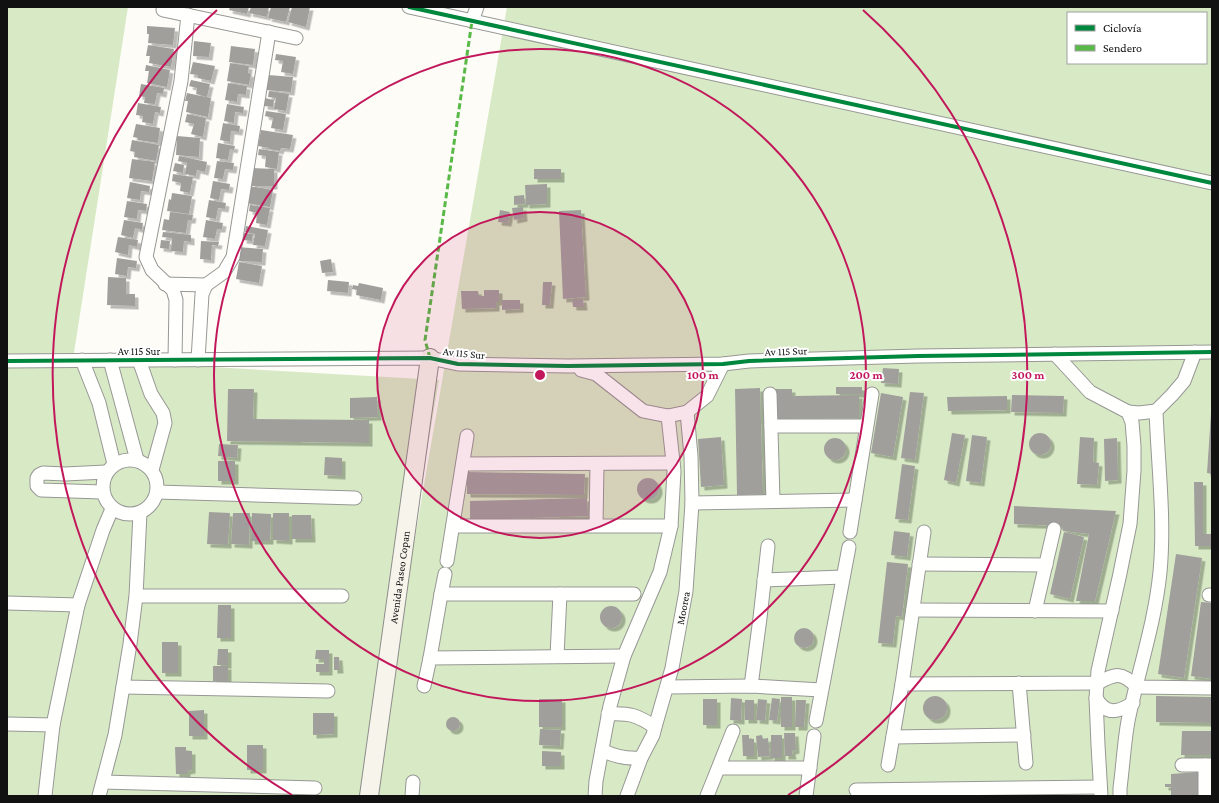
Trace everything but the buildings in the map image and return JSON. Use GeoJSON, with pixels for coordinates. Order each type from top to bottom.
{"type":"FeatureCollection","features":[{"type":"Feature","properties":{"kind":"main road","name":"Avenida Paseo Copan"},"geometry":{"type":"LineString","coordinates":[[369,796],[430,358]]}},
{"type":"Feature","properties":{"kind":"street"},"geometry":{"type":"LineString","coordinates":[[408,7],[1212,183]]}},
{"type":"Feature","properties":{"kind":"street"},"geometry":{"type":"LineString","coordinates":[[472,21],[476,7]]}},
{"type":"Feature","properties":{"kind":"street"},"geometry":{"type":"LineString","coordinates":[[163,10],[296,38]]}},
{"type":"Feature","properties":{"kind":"street"},"geometry":{"type":"LineString","coordinates":[[175,360],[176,300],[172,290],[152,270],[146,257],[181,81],[188,15]]}},
{"type":"Feature","properties":{"kind":"street"},"geometry":{"type":"LineString","coordinates":[[198,360],[202,294],[206,285],[224,272],[233,257],[269,32]]}},
{"type":"Feature","properties":{"kind":"street"},"geometry":{"type":"LineString","coordinates":[[165,284],[206,285]]}},
{"type":"Feature","properties":{"kind":"street"},"geometry":{"type":"LineString","coordinates":[[1056,354],[1090,392],[1128,412],[1139,413],[1156,411],[1172,395],[1184,381],[1195,352]]}},
{"type":"Feature","properties":{"kind":"street","name":"Av 115 Sur"},"geometry":{"type":"LineString","coordinates":[[7,361],[430,358],[458,364],[568,366],[723,364],[749,361],[918,356],[1212,352]]}},
{"type":"Feature","properties":{"kind":"street"},"geometry":{"type":"LineString","coordinates":[[82,360],[100,403],[110,468]]}},
{"type":"Feature","properties":{"kind":"street"},"geometry":{"type":"LineString","coordinates":[[110,360],[136,460]]}},
{"type":"Feature","properties":{"kind":"street"},"geometry":{"type":"LineString","coordinates":[[139,360],[151,394],[163,413],[165,423],[152,470]]}},
{"type":"Feature","properties":{"kind":"street"},"geometry":{"type":"LineString","coordinates":[[568,366],[596,374],[643,411],[668,416],[687,412],[707,396],[723,364]]}},
{"type":"Feature","properties":{"kind":"street"},"geometry":{"type":"LineString","coordinates":[[770,394],[773,501]]}},
{"type":"Feature","properties":{"kind":"street"},"geometry":{"type":"LineString","coordinates":[[850,532],[872,394]]}},
{"type":"Feature","properties":{"kind":"street"},"geometry":{"type":"LineString","coordinates":[[1120,796],[1128,722],[1150,632],[1160,573],[1162,540],[1156,411]]}},
{"type":"Feature","properties":{"kind":"street","name":"Moorea"},"geometry":{"type":"LineString","coordinates":[[627,796],[641,758],[653,735],[672,668],[686,591],[692,503],[691,456],[687,412]]}},
{"type":"Feature","properties":{"kind":"street"},"geometry":{"type":"LineString","coordinates":[[856,790],[1101,791],[1096,698],[1098,671],[1130,524],[1134,479],[1134,440],[1132,422],[1128,412]]}},
{"type":"Feature","properties":{"kind":"street"},"geometry":{"type":"LineString","coordinates":[[595,796],[596,781],[608,714],[624,656],[660,572],[671,526],[674,471],[668,416]]}},
{"type":"Feature","properties":{"kind":"street"},"geometry":{"type":"LineString","coordinates":[[771,426],[866,426]]}},
{"type":"Feature","properties":{"kind":"street"},"geometry":{"type":"LineString","coordinates":[[447,561],[467,436]]}},
{"type":"Feature","properties":{"kind":"street"},"geometry":{"type":"LineString","coordinates":[[462,464],[597,464],[673,459],[691,456]]}},
{"type":"Feature","properties":{"kind":"street"},"geometry":{"type":"LineString","coordinates":[[129,459],[146,464],[152,470],[157,480],[157,492],[154,500],[148,508],[140,513],[130,514],[120,513],[112,509],[105,500],[102,492],[103,482],[110,468],[121,460],[129,459]]}},
{"type":"Feature","properties":{"kind":"street"},"geometry":{"type":"LineString","coordinates":[[596,525],[597,464]]}},
{"type":"Feature","properties":{"kind":"street"},"geometry":{"type":"LineString","coordinates":[[102,492],[41,490],[37,486],[37,478],[43,473],[65,474],[110,468]]}},
{"type":"Feature","properties":{"kind":"street"},"geometry":{"type":"LineString","coordinates":[[63,490],[65,474]]}},
{"type":"Feature","properties":{"kind":"street"},"geometry":{"type":"LineString","coordinates":[[157,492],[355,498]]}},
{"type":"Feature","properties":{"kind":"street"},"geometry":{"type":"LineString","coordinates":[[692,503],[855,500]]}},
{"type":"Feature","properties":{"kind":"street"},"geometry":{"type":"LineString","coordinates":[[45,796],[52,725],[78,605],[103,530],[112,509]]}},
{"type":"Feature","properties":{"kind":"street"},"geometry":{"type":"LineString","coordinates":[[99,796],[115,735],[130,644],[136,596],[140,513]]}},
{"type":"Feature","properties":{"kind":"street"},"geometry":{"type":"LineString","coordinates":[[453,526],[671,526]]}},
{"type":"Feature","properties":{"kind":"street"},"geometry":{"type":"LineString","coordinates":[[1036,610],[1054,529]]}},
{"type":"Feature","properties":{"kind":"street"},"geometry":{"type":"LineString","coordinates":[[888,765],[902,684],[924,532]]}},
{"type":"Feature","properties":{"kind":"street"},"geometry":{"type":"LineString","coordinates":[[750,686],[760,618],[768,546]]}},
{"type":"Feature","properties":{"kind":"street"},"geometry":{"type":"LineString","coordinates":[[816,721],[849,548]]}},
{"type":"Feature","properties":{"kind":"street"},"geometry":{"type":"LineString","coordinates":[[919,564],[1046,565]]}},
{"type":"Feature","properties":{"kind":"street"},"geometry":{"type":"LineString","coordinates":[[424,686],[445,574]]}},
{"type":"Feature","properties":{"kind":"street"},"geometry":{"type":"LineString","coordinates":[[764,580],[843,577]]}},
{"type":"Feature","properties":{"kind":"street"},"geometry":{"type":"LineString","coordinates":[[442,594],[634,594]]}},
{"type":"Feature","properties":{"kind":"street"},"geometry":{"type":"LineString","coordinates":[[558,656],[560,594]]}},
{"type":"Feature","properties":{"kind":"street"},"geometry":{"type":"LineString","coordinates":[[136,596],[342,596]]}},
{"type":"Feature","properties":{"kind":"street"},"geometry":{"type":"LineString","coordinates":[[7,603],[78,605]]}},
{"type":"Feature","properties":{"kind":"street"},"geometry":{"type":"LineString","coordinates":[[913,610],[1112,611]]}},
{"type":"Feature","properties":{"kind":"street"},"geometry":{"type":"LineString","coordinates":[[430,658],[624,656]]}},
{"type":"Feature","properties":{"kind":"street"},"geometry":{"type":"LineString","coordinates":[[902,684],[1098,683],[1113,675],[1121,676],[1130,680],[1137,687],[1212,688]]}},
{"type":"Feature","properties":{"kind":"street"},"geometry":{"type":"LineString","coordinates":[[1019,683],[1026,763]]}},
{"type":"Feature","properties":{"kind":"street"},"geometry":{"type":"LineString","coordinates":[[667,686],[750,686],[822,690]]}},
{"type":"Feature","properties":{"kind":"street"},"geometry":{"type":"LineString","coordinates":[[123,687],[328,691]]}},
{"type":"Feature","properties":{"kind":"street"},"geometry":{"type":"LineString","coordinates":[[1096,698],[1105,708],[1113,711],[1123,709],[1133,702]]}},
{"type":"Feature","properties":{"kind":"street"},"geometry":{"type":"LineString","coordinates":[[608,714],[627,713],[643,718],[655,727]]}},
{"type":"Feature","properties":{"kind":"street"},"geometry":{"type":"LineString","coordinates":[[7,724],[52,725]]}},
{"type":"Feature","properties":{"kind":"street"},"geometry":{"type":"LineString","coordinates":[[707,796],[734,731]]}},
{"type":"Feature","properties":{"kind":"street"},"geometry":{"type":"LineString","coordinates":[[893,737],[1024,735]]}},
{"type":"Feature","properties":{"kind":"street"},"geometry":{"type":"LineString","coordinates":[[806,796],[814,736]]}},
{"type":"Feature","properties":{"kind":"street"},"geometry":{"type":"LineString","coordinates":[[602,750],[621,758],[641,758]]}},
{"type":"Feature","properties":{"kind":"street"},"geometry":{"type":"LineString","coordinates":[[1182,765],[1209,765],[1205,796]]}},
{"type":"Feature","properties":{"kind":"street"},"geometry":{"type":"LineString","coordinates":[[719,768],[810,768]]}},
{"type":"Feature","properties":{"kind":"street"},"geometry":{"type":"LineString","coordinates":[[103,782],[315,788]]}},
{"type":"Feature","properties":{"kind":"street"},"geometry":{"type":"LineString","coordinates":[[412,796],[413,782]]}},
{"type":"Feature","properties":{"kind":"green space"},"geometry":{"type":"Polygon","coordinates":[[[7,7],[128,7],[73,359],[439,380],[368,796],[7,796],[7,7]]]}},
{"type":"Feature","properties":{"kind":"green space"},"geometry":{"type":"Polygon","coordinates":[[[507,7],[1212,7],[1212,796],[370,796],[507,7]]]}},
{"type":"Feature","properties":{"kind":"marked path"},"geometry":{"type":"LineString","coordinates":[[430,358],[425,340],[472,21]]}},
{"type":"Feature","properties":{"kind":"cycle path"},"geometry":{"type":"LineString","coordinates":[[409,7],[1212,183]]}},
{"type":"Feature","properties":{"kind":"cycle path"},"geometry":{"type":"LineString","coordinates":[[7,361],[430,358],[458,364],[568,366],[723,364],[749,361],[918,356],[1212,352]]}}]}
